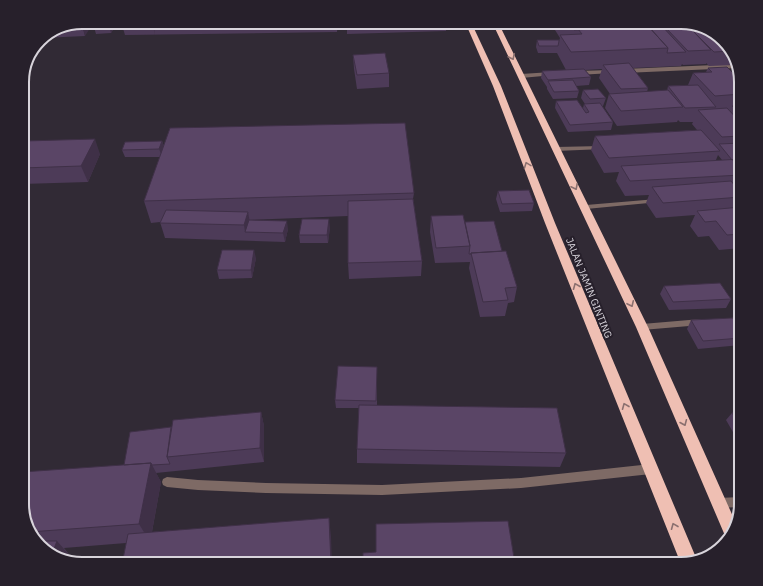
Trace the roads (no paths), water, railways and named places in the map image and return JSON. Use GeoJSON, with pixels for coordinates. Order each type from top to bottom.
{"type":"FeatureCollection","features":[{"type":"Feature","properties":{"kind":"highway","name":"JALAN JAMIN GINTING"},"geometry":{"type":"LineString","coordinates":[[471,29],[497,86],[550,223],[687,556]]}},
{"type":"Feature","properties":{"kind":"highway"},"geometry":{"type":"LineString","coordinates":[[498,29],[556,150],[586,207],[642,327],[729,526]]}},
{"type":"Feature","properties":{"kind":"street"},"geometry":{"type":"LineString","coordinates":[[575,73],[731,66]]}},
{"type":"Feature","properties":{"kind":"street"},"geometry":{"type":"LineString","coordinates":[[521,76],[560,74]]}},
{"type":"Feature","properties":{"kind":"street"},"geometry":{"type":"LineString","coordinates":[[556,150],[608,147]]}},
{"type":"Feature","properties":{"kind":"street"},"geometry":{"type":"LineString","coordinates":[[586,207],[663,200]]}},
{"type":"Feature","properties":{"kind":"street"},"geometry":{"type":"LineString","coordinates":[[642,327],[734,320]]}},
{"type":"Feature","properties":{"kind":"street"},"geometry":{"type":"LineString","coordinates":[[167,482],[266,488],[382,490],[521,483],[651,470]]}},
{"type":"Feature","properties":{"kind":"street"},"geometry":{"type":"LineString","coordinates":[[718,503],[734,502]]}}]}
